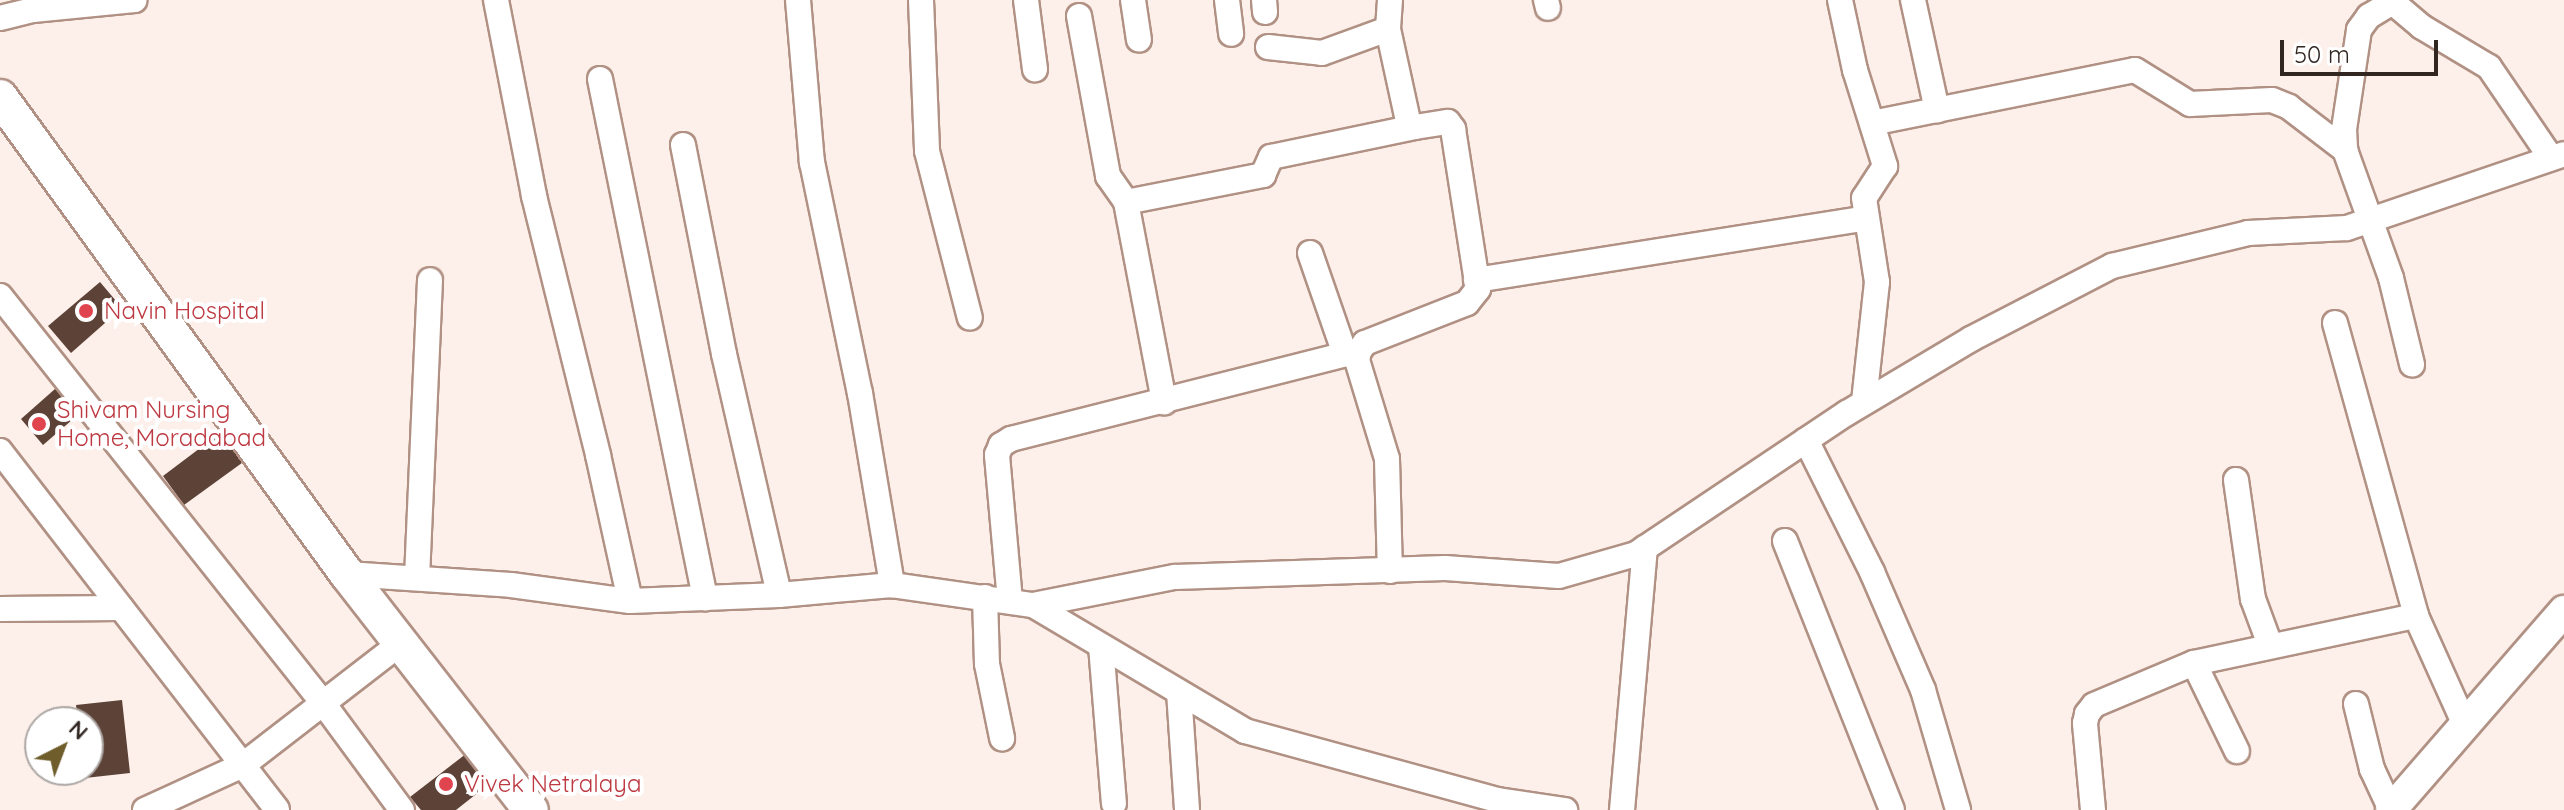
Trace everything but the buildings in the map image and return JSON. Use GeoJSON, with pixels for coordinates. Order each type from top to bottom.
{"type":"FeatureCollection","features":[{"type":"Feature","properties":{"kind":"main road"},"geometry":{"type":"LineString","coordinates":[[0,97],[347,574],[531,810]]}},
{"type":"Feature","properties":{"kind":"street"},"geometry":{"type":"LineString","coordinates":[[0,18],[33,10],[135,0]]}},
{"type":"Feature","properties":{"kind":"street"},"geometry":{"type":"LineString","coordinates":[[496,0],[534,196],[630,601]]}},
{"type":"Feature","properties":{"kind":"street"},"geometry":{"type":"LineString","coordinates":[[798,0],[812,162],[860,393],[892,585]]}},
{"type":"Feature","properties":{"kind":"street"},"geometry":{"type":"LineString","coordinates":[[921,0],[927,151],[970,318]]}},
{"type":"Feature","properties":{"kind":"street"},"geometry":{"type":"LineString","coordinates":[[1026,0],[1035,69]]}},
{"type":"Feature","properties":{"kind":"street"},"geometry":{"type":"LineString","coordinates":[[1133,0],[1139,40]]}},
{"type":"Feature","properties":{"kind":"street"},"geometry":{"type":"LineString","coordinates":[[1227,0],[1231,34]]}},
{"type":"Feature","properties":{"kind":"street"},"geometry":{"type":"LineString","coordinates":[[1390,0],[1388,29],[1408,121],[1415,127]]}},
{"type":"Feature","properties":{"kind":"street"},"geometry":{"type":"LineString","coordinates":[[1840,0],[1855,70],[1885,166],[1864,198],[1877,282],[1864,402]]}},
{"type":"Feature","properties":{"kind":"street"},"geometry":{"type":"LineString","coordinates":[[1913,0],[1937,110]]}},
{"type":"Feature","properties":{"kind":"street"},"geometry":{"type":"LineString","coordinates":[[347,574],[511,585],[630,601],[779,595],[892,585],[1022,603],[1175,577],[1445,568],[1559,576],[1636,554],[1864,402],[1971,339],[2112,266],[2248,233],[2347,228],[2370,220],[2558,156],[2489,67],[2422,27],[2391,1],[2369,16],[2359,30],[2345,112],[2345,150],[2370,220],[2391,278],[2412,364]]}},
{"type":"Feature","properties":{"kind":"street"},"geometry":{"type":"LineString","coordinates":[[1079,16],[1108,176],[1126,202],[1164,402]]}},
{"type":"Feature","properties":{"kind":"street"},"geometry":{"type":"LineString","coordinates":[[1268,47],[1322,53],[1388,29]]}},
{"type":"Feature","properties":{"kind":"street"},"geometry":{"type":"LineString","coordinates":[[1872,123],[2135,70],[2190,104],[2272,100],[2289,107],[2345,150]]}},
{"type":"Feature","properties":{"kind":"street"},"geometry":{"type":"LineString","coordinates":[[600,79],[705,598]]}},
{"type":"Feature","properties":{"kind":"street"},"geometry":{"type":"LineString","coordinates":[[1022,603],[997,455],[1001,445],[1011,439],[1352,352],[1365,343],[1467,303],[1475,297],[1476,280],[1453,129],[1448,122],[1271,157],[1263,175],[1126,202]]}},
{"type":"Feature","properties":{"kind":"street"},"geometry":{"type":"LineString","coordinates":[[683,145],[724,354],[779,595]]}},
{"type":"Feature","properties":{"kind":"street"},"geometry":{"type":"LineString","coordinates":[[1476,280],[1866,218]]}},
{"type":"Feature","properties":{"kind":"street"},"geometry":{"type":"LineString","coordinates":[[1310,253],[1357,360],[1387,459],[1390,571]]}},
{"type":"Feature","properties":{"kind":"street"},"geometry":{"type":"LineString","coordinates":[[417,578],[430,280]]}},
{"type":"Feature","properties":{"kind":"street"},"geometry":{"type":"LineString","coordinates":[[0,296],[323,703],[402,810]]}},
{"type":"Feature","properties":{"kind":"street"},"geometry":{"type":"LineString","coordinates":[[2335,323],[2416,616],[2465,725]]}},
{"type":"Feature","properties":{"kind":"street"},"geometry":{"type":"LineString","coordinates":[[1806,440],[1872,572],[1923,690],[1958,810]]}},
{"type":"Feature","properties":{"kind":"street"},"geometry":{"type":"LineString","coordinates":[[0,451],[277,810]]}},
{"type":"Feature","properties":{"kind":"street"},"geometry":{"type":"LineString","coordinates":[[2236,480],[2253,599],[2270,645]]}},
{"type":"Feature","properties":{"kind":"street"},"geometry":{"type":"LineString","coordinates":[[1785,541],[1892,810]]}},
{"type":"Feature","properties":{"kind":"street"},"geometry":{"type":"LineString","coordinates":[[1622,810],[1645,548]]}},
{"type":"Feature","properties":{"kind":"street"},"geometry":{"type":"LineString","coordinates":[[985,597],[987,664],[1002,738]]}},
{"type":"Feature","properties":{"kind":"street"},"geometry":{"type":"LineString","coordinates":[[1022,603],[1245,731],[1498,800],[1565,810]]}},
{"type":"Feature","properties":{"kind":"street"},"geometry":{"type":"LineString","coordinates":[[0,609],[121,608]]}},
{"type":"Feature","properties":{"kind":"street"},"geometry":{"type":"LineString","coordinates":[[2356,704],[2372,769],[2391,810],[2564,611]]}},
{"type":"Feature","properties":{"kind":"street"},"geometry":{"type":"LineString","coordinates":[[2093,810],[2087,714],[2105,699],[2194,663],[2416,616]]}},
{"type":"Feature","properties":{"kind":"street"},"geometry":{"type":"LineString","coordinates":[[145,810],[243,765],[401,643]]}},
{"type":"Feature","properties":{"kind":"street"},"geometry":{"type":"LineString","coordinates":[[1101,646],[1114,803]]}},
{"type":"Feature","properties":{"kind":"street"},"geometry":{"type":"LineString","coordinates":[[2194,663],[2237,751]]}},
{"type":"Feature","properties":{"kind":"street"},"geometry":{"type":"LineString","coordinates":[[1179,692],[1187,810]]}},
{"type":"Feature","properties":{"kind":"place","name":"Navin Hospital"},"geometry":{"type":"Point","coordinates":[86,311]}},
{"type":"Feature","properties":{"kind":"place","name":"Shivam Nursing Home, Moradabad"},"geometry":{"type":"Point","coordinates":[39,424]}},
{"type":"Feature","properties":{"kind":"place","name":"Vivek Netralaya"},"geometry":{"type":"Point","coordinates":[446,784]}}]}
